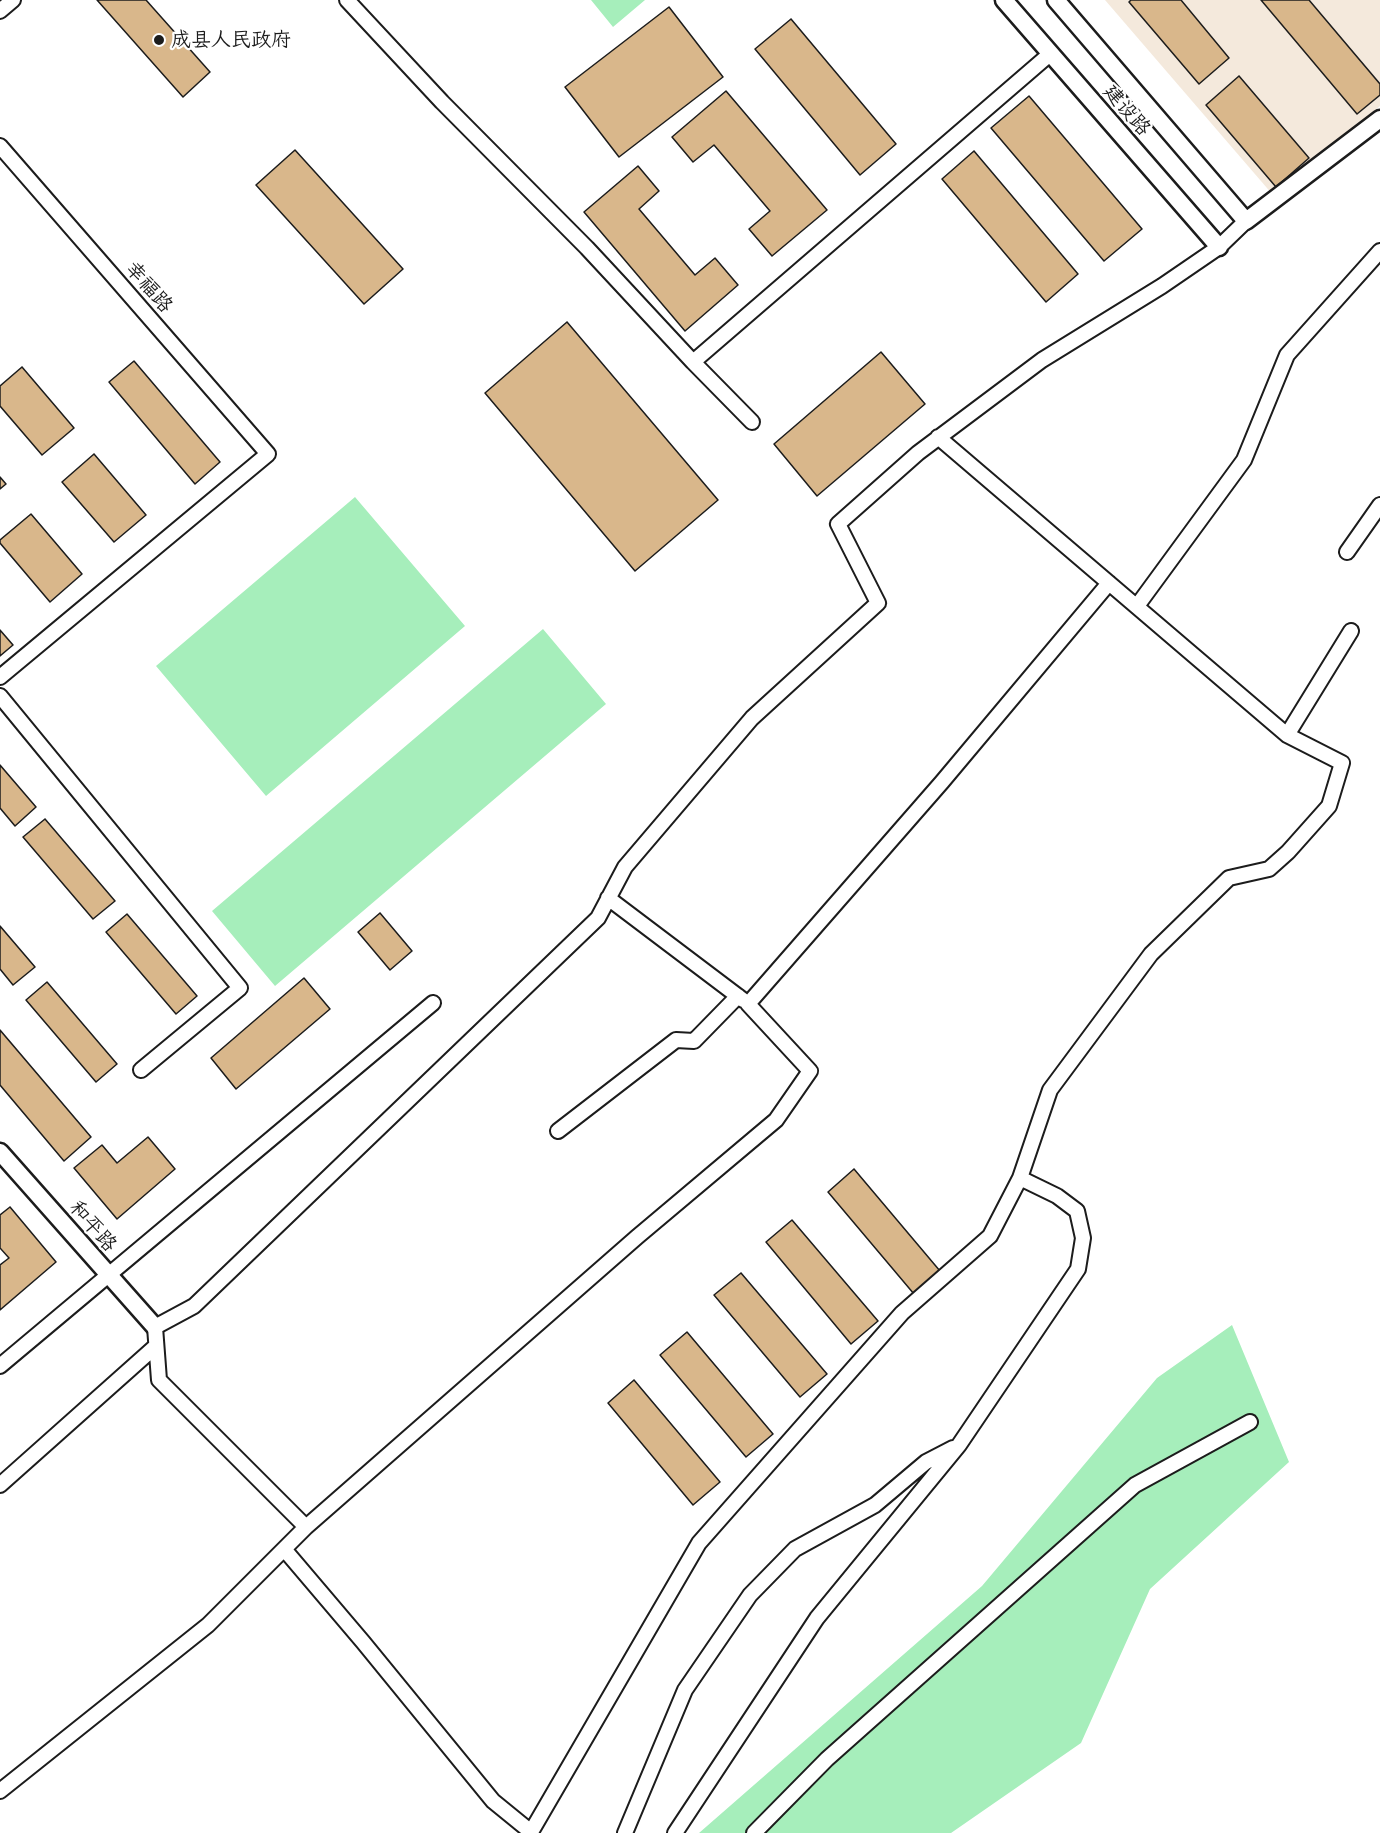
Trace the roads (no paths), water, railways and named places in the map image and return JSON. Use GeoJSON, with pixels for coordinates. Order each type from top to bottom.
{"type":"FeatureCollection","features":[{"type":"Feature","properties":{"kind":"street"},"geometry":{"type":"LineString","coordinates":[[0,11],[13,0]]}},
{"type":"Feature","properties":{"kind":"street"},"geometry":{"type":"LineString","coordinates":[[347,0],[442,102],[587,248],[752,422]]}},
{"type":"Feature","properties":{"kind":"street","name":"建设路"},"geometry":{"type":"LineString","coordinates":[[1004,0],[1219,247]]}},
{"type":"Feature","properties":{"kind":"street","name":"建设路"},"geometry":{"type":"LineString","coordinates":[[1056,0],[1246,221]]}},
{"type":"Feature","properties":{"kind":"street"},"geometry":{"type":"LineString","coordinates":[[693,362],[1050,54]]}},
{"type":"Feature","properties":{"kind":"street"},"geometry":{"type":"LineString","coordinates":[[306,1527],[159,1380],[155,1327],[194,1306],[598,918],[625,867],[752,718],[878,603],[838,524],[938,437],[1042,360],[1162,286],[1219,247],[1246,221],[1380,119]]}},
{"type":"Feature","properties":{"kind":"street","name":"幸福路"},"geometry":{"type":"LineString","coordinates":[[0,146],[268,454],[0,677]]}},
{"type":"Feature","properties":{"kind":"street"},"geometry":{"type":"LineString","coordinates":[[1137,606],[1244,460],[1287,355],[1380,250]]}},
{"type":"Feature","properties":{"kind":"street"},"geometry":{"type":"LineString","coordinates":[[284,1549],[493,1801],[531,1832],[699,1543],[902,1313],[990,1236],[1020,1178],[1050,1090],[1151,954],[1229,879],[1269,869],[1288,852],[1329,806],[1342,763],[1287,735],[938,437]]}},
{"type":"Feature","properties":{"kind":"street"},"geometry":{"type":"LineString","coordinates":[[1347,552],[1380,505]]}},
{"type":"Feature","properties":{"kind":"street"},"geometry":{"type":"LineString","coordinates":[[558,1131],[676,1040],[694,1041],[743,1000],[934,791],[1109,583]]}},
{"type":"Feature","properties":{"kind":"street"},"geometry":{"type":"LineString","coordinates":[[1287,735],[1351,631]]}},
{"type":"Feature","properties":{"kind":"street"},"geometry":{"type":"LineString","coordinates":[[0,696],[240,988],[141,1070]]}},
{"type":"Feature","properties":{"kind":"street"},"geometry":{"type":"LineString","coordinates":[[0,1791],[208,1625],[306,1527],[637,1236],[776,1120],[810,1071],[743,1000],[608,898]]}},
{"type":"Feature","properties":{"kind":"street"},"geometry":{"type":"LineString","coordinates":[[0,1366],[433,1003]]}},
{"type":"Feature","properties":{"kind":"street","name":"和平路"},"geometry":{"type":"LineString","coordinates":[[0,1152],[155,1327]]}},
{"type":"Feature","properties":{"kind":"street"},"geometry":{"type":"LineString","coordinates":[[675,1833],[816,1618],[959,1444],[1078,1269],[1083,1238],[1077,1210],[1057,1196],[1020,1178]]}},
{"type":"Feature","properties":{"kind":"street"},"geometry":{"type":"LineString","coordinates":[[0,1485],[156,1346]]}},
{"type":"Feature","properties":{"kind":"street"},"geometry":{"type":"LineString","coordinates":[[754,1833],[827,1759],[1135,1485],[1250,1422]]}},
{"type":"Feature","properties":{"kind":"street"},"geometry":{"type":"LineString","coordinates":[[625,1833],[685,1690],[750,1595],[795,1549],[875,1505],[926,1462],[959,1444]]}},
{"type":"Feature","properties":{"kind":"place","name":"成县人民政府"},"geometry":{"type":"Point","coordinates":[159,40]}}]}
